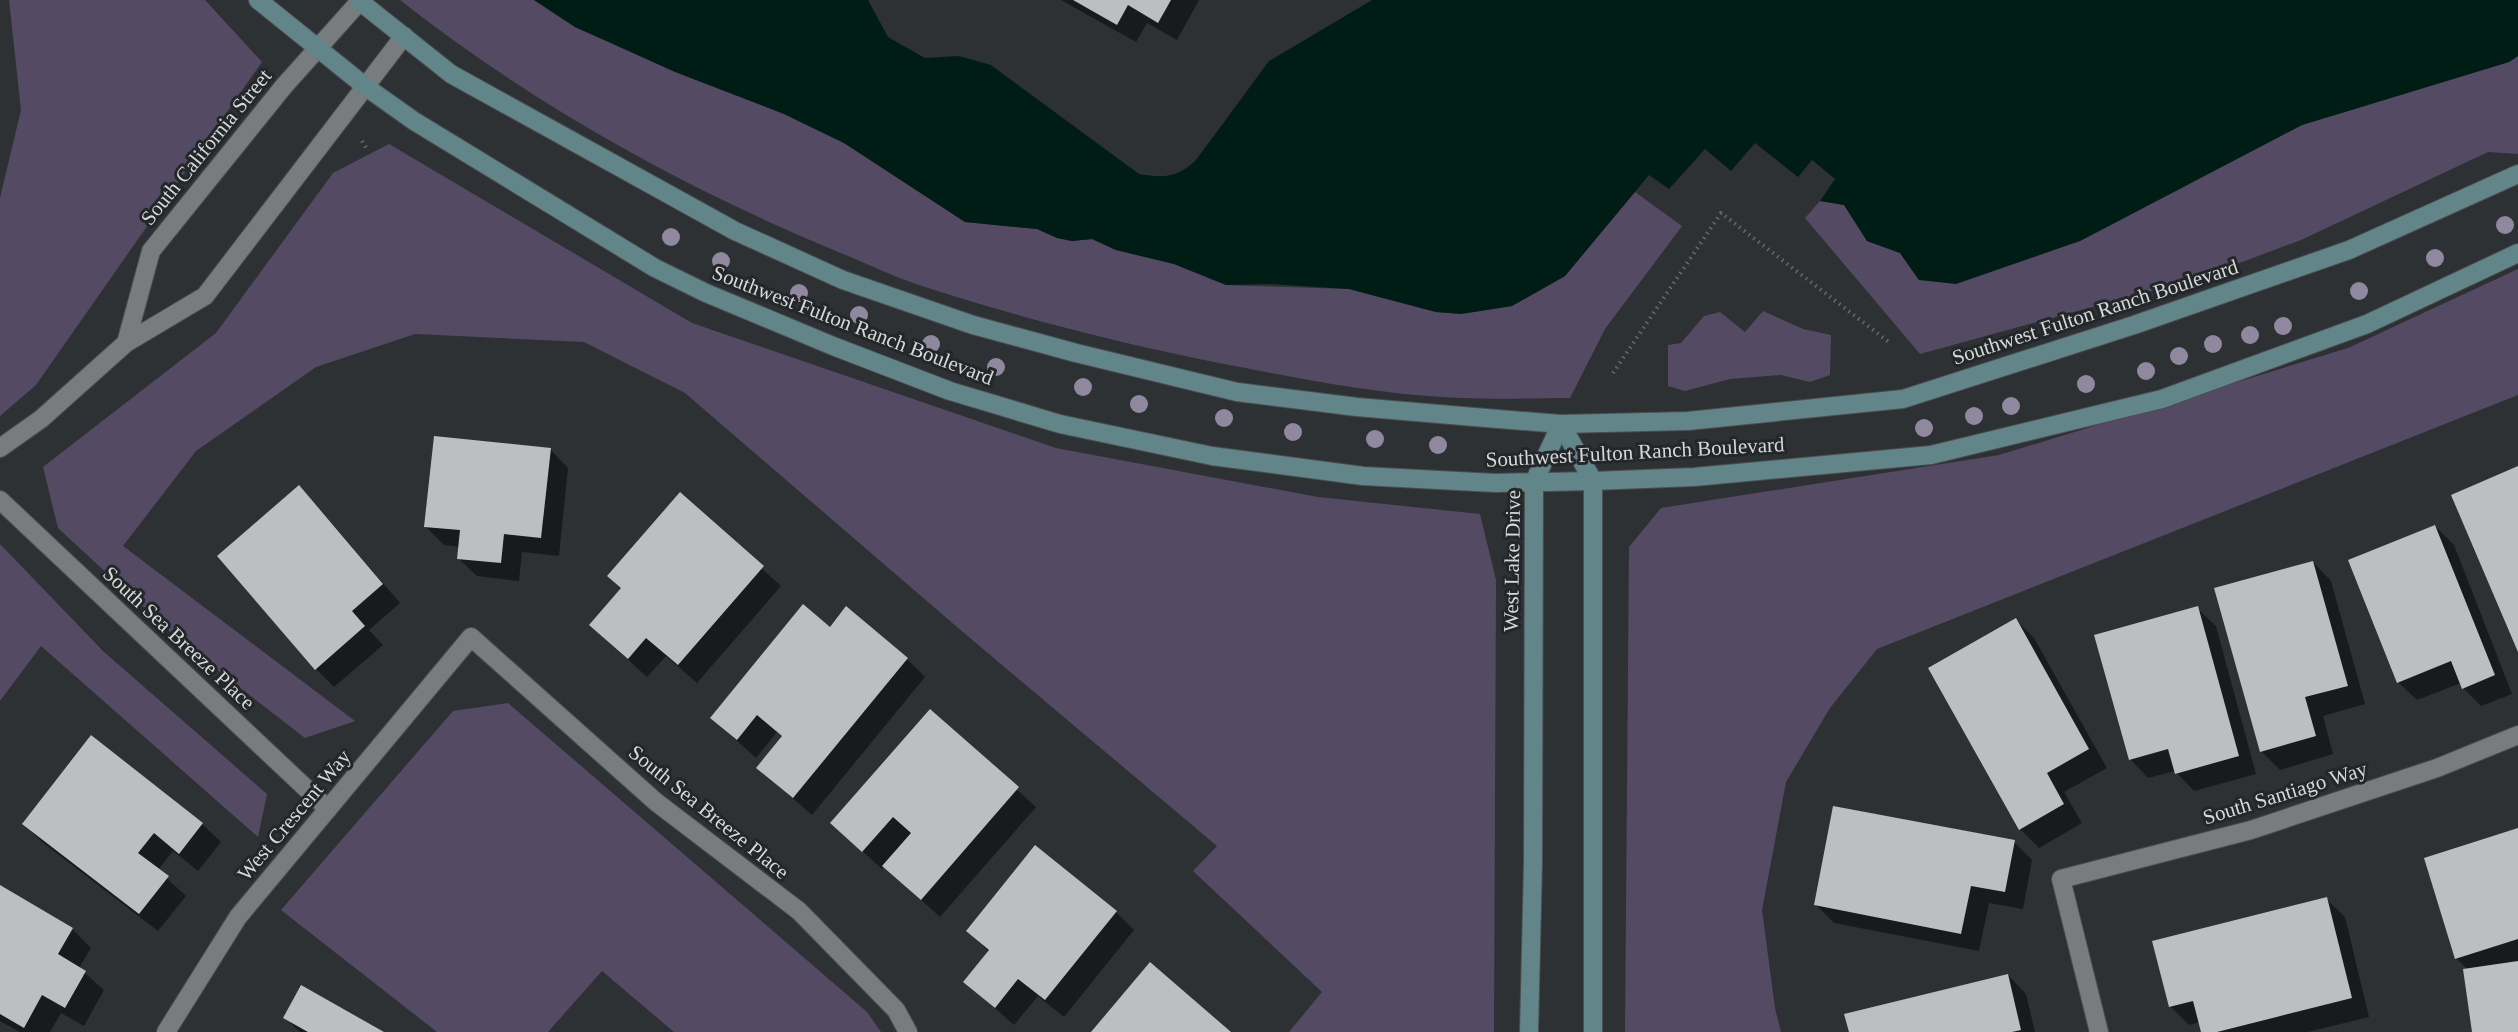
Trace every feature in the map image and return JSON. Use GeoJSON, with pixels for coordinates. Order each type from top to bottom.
{"type":"FeatureCollection","features":[{"type":"Feature","properties":{"kind":"street","name":"Southwest Fulton Ranch Boulevard"},"geometry":{"type":"LineString","coordinates":[[258,0],[366,87],[414,121],[655,268],[706,293],[833,346],[950,391],[1060,424],[1212,456],[1363,476],[1486,483],[1593,481],[1694,477],[1931,455],[2162,399],[2367,324],[2518,254]]}},
{"type":"Feature","properties":{"kind":"street","name":"Southwest Fulton Ranch Boulevard"},"geometry":{"type":"LineString","coordinates":[[359,1],[452,74],[735,231],[843,280],[973,325],[1076,353],[1237,392],[1357,407],[1561,424],[1688,421],[1903,399],[2134,325],[2349,250],[2518,174]]}},
{"type":"Feature","properties":{"kind":"street","name":"South California Street"},"geometry":{"type":"LineString","coordinates":[[126,343],[151,251],[284,86],[359,1]]}},
{"type":"Feature","properties":{"kind":"street"},"geometry":{"type":"LineString","coordinates":[[0,448],[41,420],[126,343],[205,296],[404,36]]}},
{"type":"Feature","properties":{"kind":"street"},"geometry":{"type":"LineString","coordinates":[[1561,424],[1593,481],[1593,1032]]}},
{"type":"Feature","properties":{"kind":"street","name":"West Lake Drive"},"geometry":{"type":"LineString","coordinates":[[1529,1032],[1533,863],[1534,482],[1561,424]]}},
{"type":"Feature","properties":{"kind":"street","name":"South Sea Breeze Place"},"geometry":{"type":"LineString","coordinates":[[0,500],[328,809]]}},
{"type":"Feature","properties":{"kind":"street","name":"South Sea Breeze Place"},"geometry":{"type":"LineString","coordinates":[[471,638],[656,802],[798,911],[896,1010],[908,1032]]}},
{"type":"Feature","properties":{"kind":"street","name":"West Crescent Way"},"geometry":{"type":"LineString","coordinates":[[166,1032],[238,917],[471,638]]}},
{"type":"Feature","properties":{"kind":"street","name":"South Santiago Way"},"geometry":{"type":"LineString","coordinates":[[2099,1032],[2061,879],[2251,830],[2437,768],[2518,735]]}},
{"type":"Feature","properties":{"kind":"path"},"geometry":{"type":"LineString","coordinates":[[1612,373],[1721,213],[1890,343]]}},
{"type":"Feature","properties":{"kind":"shaded area"},"geometry":{"type":"Polygon","coordinates":[[[9,0],[205,0],[262,62],[36,385],[0,416],[0,198],[21,110],[9,0]]]}},
{"type":"Feature","properties":{"kind":"shaded area"},"geometry":{"type":"Polygon","coordinates":[[[400,0],[534,0],[575,27],[784,114],[844,143],[965,222],[1037,229],[1057,238],[1072,241],[1092,239],[1116,250],[1174,264],[1226,285],[1349,289],[1436,312],[1461,314],[1512,306],[1565,276],[1635,192],[1682,226],[1605,329],[1570,398],[1443,397],[1387,392],[1303,379],[1219,363],[1071,329],[961,298],[889,274],[718,198],[607,139],[501,73],[400,0]]]}},
{"type":"Feature","properties":{"kind":"shaded area"},"geometry":{"type":"Polygon","coordinates":[[[534,0],[868,0],[888,37],[925,58],[959,56],[991,65],[1139,174],[1156,176],[1176,173],[1196,160],[1269,61],[1372,0],[2518,0],[2518,56],[2509,62],[2302,125],[2080,241],[1956,284],[1919,280],[1900,253],[1867,241],[1844,205],[1820,201],[1835,179],[1812,160],[1798,177],[1755,143],[1731,171],[1705,149],[1669,189],[1649,175],[1565,276],[1512,306],[1461,314],[1436,312],[1349,289],[1268,284],[1226,285],[1174,264],[1116,250],[1092,239],[1072,241],[1057,238],[1037,229],[965,222],[844,143],[784,114],[675,72],[575,27],[534,0]]]}},
{"type":"Feature","properties":{"kind":"shaded area"},"geometry":{"type":"Polygon","coordinates":[[[2518,56],[2518,154],[2488,152],[2301,240],[2202,277],[1920,354],[1805,218],[1820,201],[1844,205],[1867,241],[1900,253],[1919,280],[2080,241],[2302,125],[2509,62],[2518,56]]]}},
{"type":"Feature","properties":{"kind":"shaded area"},"geometry":{"type":"Polygon","coordinates":[[[389,144],[692,323],[1056,448],[1318,497],[1480,514],[1496,580],[1494,1032],[1289,1032],[1322,992],[1193,871],[1217,846],[957,627],[685,393],[584,342],[415,334],[316,367],[196,451],[123,546],[355,721],[305,738],[180,641],[58,528],[43,467],[216,333],[333,173],[389,144]]]}},
{"type":"Feature","properties":{"kind":"shaded area"},"geometry":{"type":"Polygon","coordinates":[[[2518,269],[2518,395],[1877,649],[1830,708],[1786,782],[1762,910],[1775,1008],[1781,1032],[1625,1032],[1629,547],[1661,508],[1999,455],[2348,348],[2518,269]]]}},
{"type":"Feature","properties":{"kind":"shaded area"},"geometry":{"type":"Polygon","coordinates":[[[1763,311],[1803,329],[1831,335],[1830,375],[1810,382],[1781,375],[1730,379],[1685,391],[1668,386],[1668,345],[1681,343],[1704,316],[1720,312],[1745,332],[1763,311]]]}},
{"type":"Feature","properties":{"kind":"shaded area"},"geometry":{"type":"Polygon","coordinates":[[[0,544],[104,652],[267,794],[258,837],[41,646],[0,701],[0,544]]]}},
{"type":"Feature","properties":{"kind":"shaded area"},"geometry":{"type":"Polygon","coordinates":[[[508,703],[867,1012],[881,1032],[674,1032],[602,971],[548,1032],[437,1032],[281,910],[453,711],[508,703]]]}},
{"type":"Feature","properties":{"kind":"building"},"geometry":{"type":"Polygon","coordinates":[[[1073,0],[1171,0],[1158,23],[1128,5],[1117,25],[1073,0]]]}},
{"type":"Feature","properties":{"kind":"building"},"geometry":{"type":"Polygon","coordinates":[[[434,436],[551,448],[541,538],[504,534],[501,563],[457,559],[460,530],[424,527],[434,436]]]}},
{"type":"Feature","properties":{"kind":"building"},"geometry":{"type":"Polygon","coordinates":[[[2518,466],[2518,652],[2451,495],[2518,466]]]}},
{"type":"Feature","properties":{"kind":"building"},"geometry":{"type":"Polygon","coordinates":[[[299,485],[383,584],[352,611],[365,626],[315,670],[217,556],[299,485]]]}},
{"type":"Feature","properties":{"kind":"building"},"geometry":{"type":"Polygon","coordinates":[[[680,492],[764,566],[678,665],[646,638],[628,659],[589,625],[621,588],[607,576],[680,492]]]}},
{"type":"Feature","properties":{"kind":"building"},"geometry":{"type":"Polygon","coordinates":[[[2435,525],[2495,675],[2462,689],[2451,661],[2397,683],[2348,560],[2435,525]]]}},
{"type":"Feature","properties":{"kind":"building"},"geometry":{"type":"Polygon","coordinates":[[[2313,561],[2348,686],[2305,697],[2316,736],[2260,752],[2214,588],[2313,561]]]}},
{"type":"Feature","properties":{"kind":"building"},"geometry":{"type":"Polygon","coordinates":[[[803,604],[830,627],[846,606],[908,658],[793,798],[756,768],[782,736],[757,715],[737,740],[710,718],[803,604]]]}},
{"type":"Feature","properties":{"kind":"building"},"geometry":{"type":"Polygon","coordinates":[[[2198,606],[2239,756],[2175,774],[2168,749],[2129,760],[2094,635],[2198,606]]]}},
{"type":"Feature","properties":{"kind":"building"},"geometry":{"type":"Polygon","coordinates":[[[2016,618],[2089,749],[2047,773],[2064,804],[2019,830],[1928,668],[2016,618]]]}},
{"type":"Feature","properties":{"kind":"building"},"geometry":{"type":"Polygon","coordinates":[[[930,709],[1019,787],[921,900],[882,866],[911,833],[893,817],[862,852],[830,823],[930,709]]]}},
{"type":"Feature","properties":{"kind":"building"},"geometry":{"type":"Polygon","coordinates":[[[91,735],[203,823],[179,854],[154,833],[138,853],[169,876],[139,914],[22,824],[91,735]]]}},
{"type":"Feature","properties":{"kind":"building"},"geometry":{"type":"Polygon","coordinates":[[[1833,806],[2015,840],[2005,892],[1971,886],[1961,934],[1814,905],[1833,806]]]}},
{"type":"Feature","properties":{"kind":"building"},"geometry":{"type":"Polygon","coordinates":[[[2518,828],[2518,939],[2455,959],[2424,858],[2518,828]]]}},
{"type":"Feature","properties":{"kind":"building"},"geometry":{"type":"Polygon","coordinates":[[[1035,845],[1117,911],[1045,1000],[1018,979],[995,1008],[963,982],[989,950],[966,931],[1035,845]]]}},
{"type":"Feature","properties":{"kind":"building"},"geometry":{"type":"Polygon","coordinates":[[[0,885],[73,928],[58,954],[86,971],[65,1008],[42,995],[24,1028],[0,1014],[0,885]]]}},
{"type":"Feature","properties":{"kind":"building"},"geometry":{"type":"Polygon","coordinates":[[[2327,897],[2352,998],[2217,1032],[2201,1032],[2193,1001],[2169,1007],[2152,941],[2327,897]]]}},
{"type":"Feature","properties":{"kind":"building"},"geometry":{"type":"Polygon","coordinates":[[[2518,961],[2518,1032],[2472,1032],[2463,969],[2518,961]]]}},
{"type":"Feature","properties":{"kind":"building"},"geometry":{"type":"Polygon","coordinates":[[[1150,962],[1231,1032],[1091,1032],[1150,962]]]}},
{"type":"Feature","properties":{"kind":"building"},"geometry":{"type":"Polygon","coordinates":[[[2008,974],[2021,1030],[2012,1032],[1849,1032],[1844,1014],[2008,974]]]}},
{"type":"Feature","properties":{"kind":"building"},"geometry":{"type":"Polygon","coordinates":[[[301,985],[384,1032],[308,1032],[283,1018],[301,985]]]}}]}
